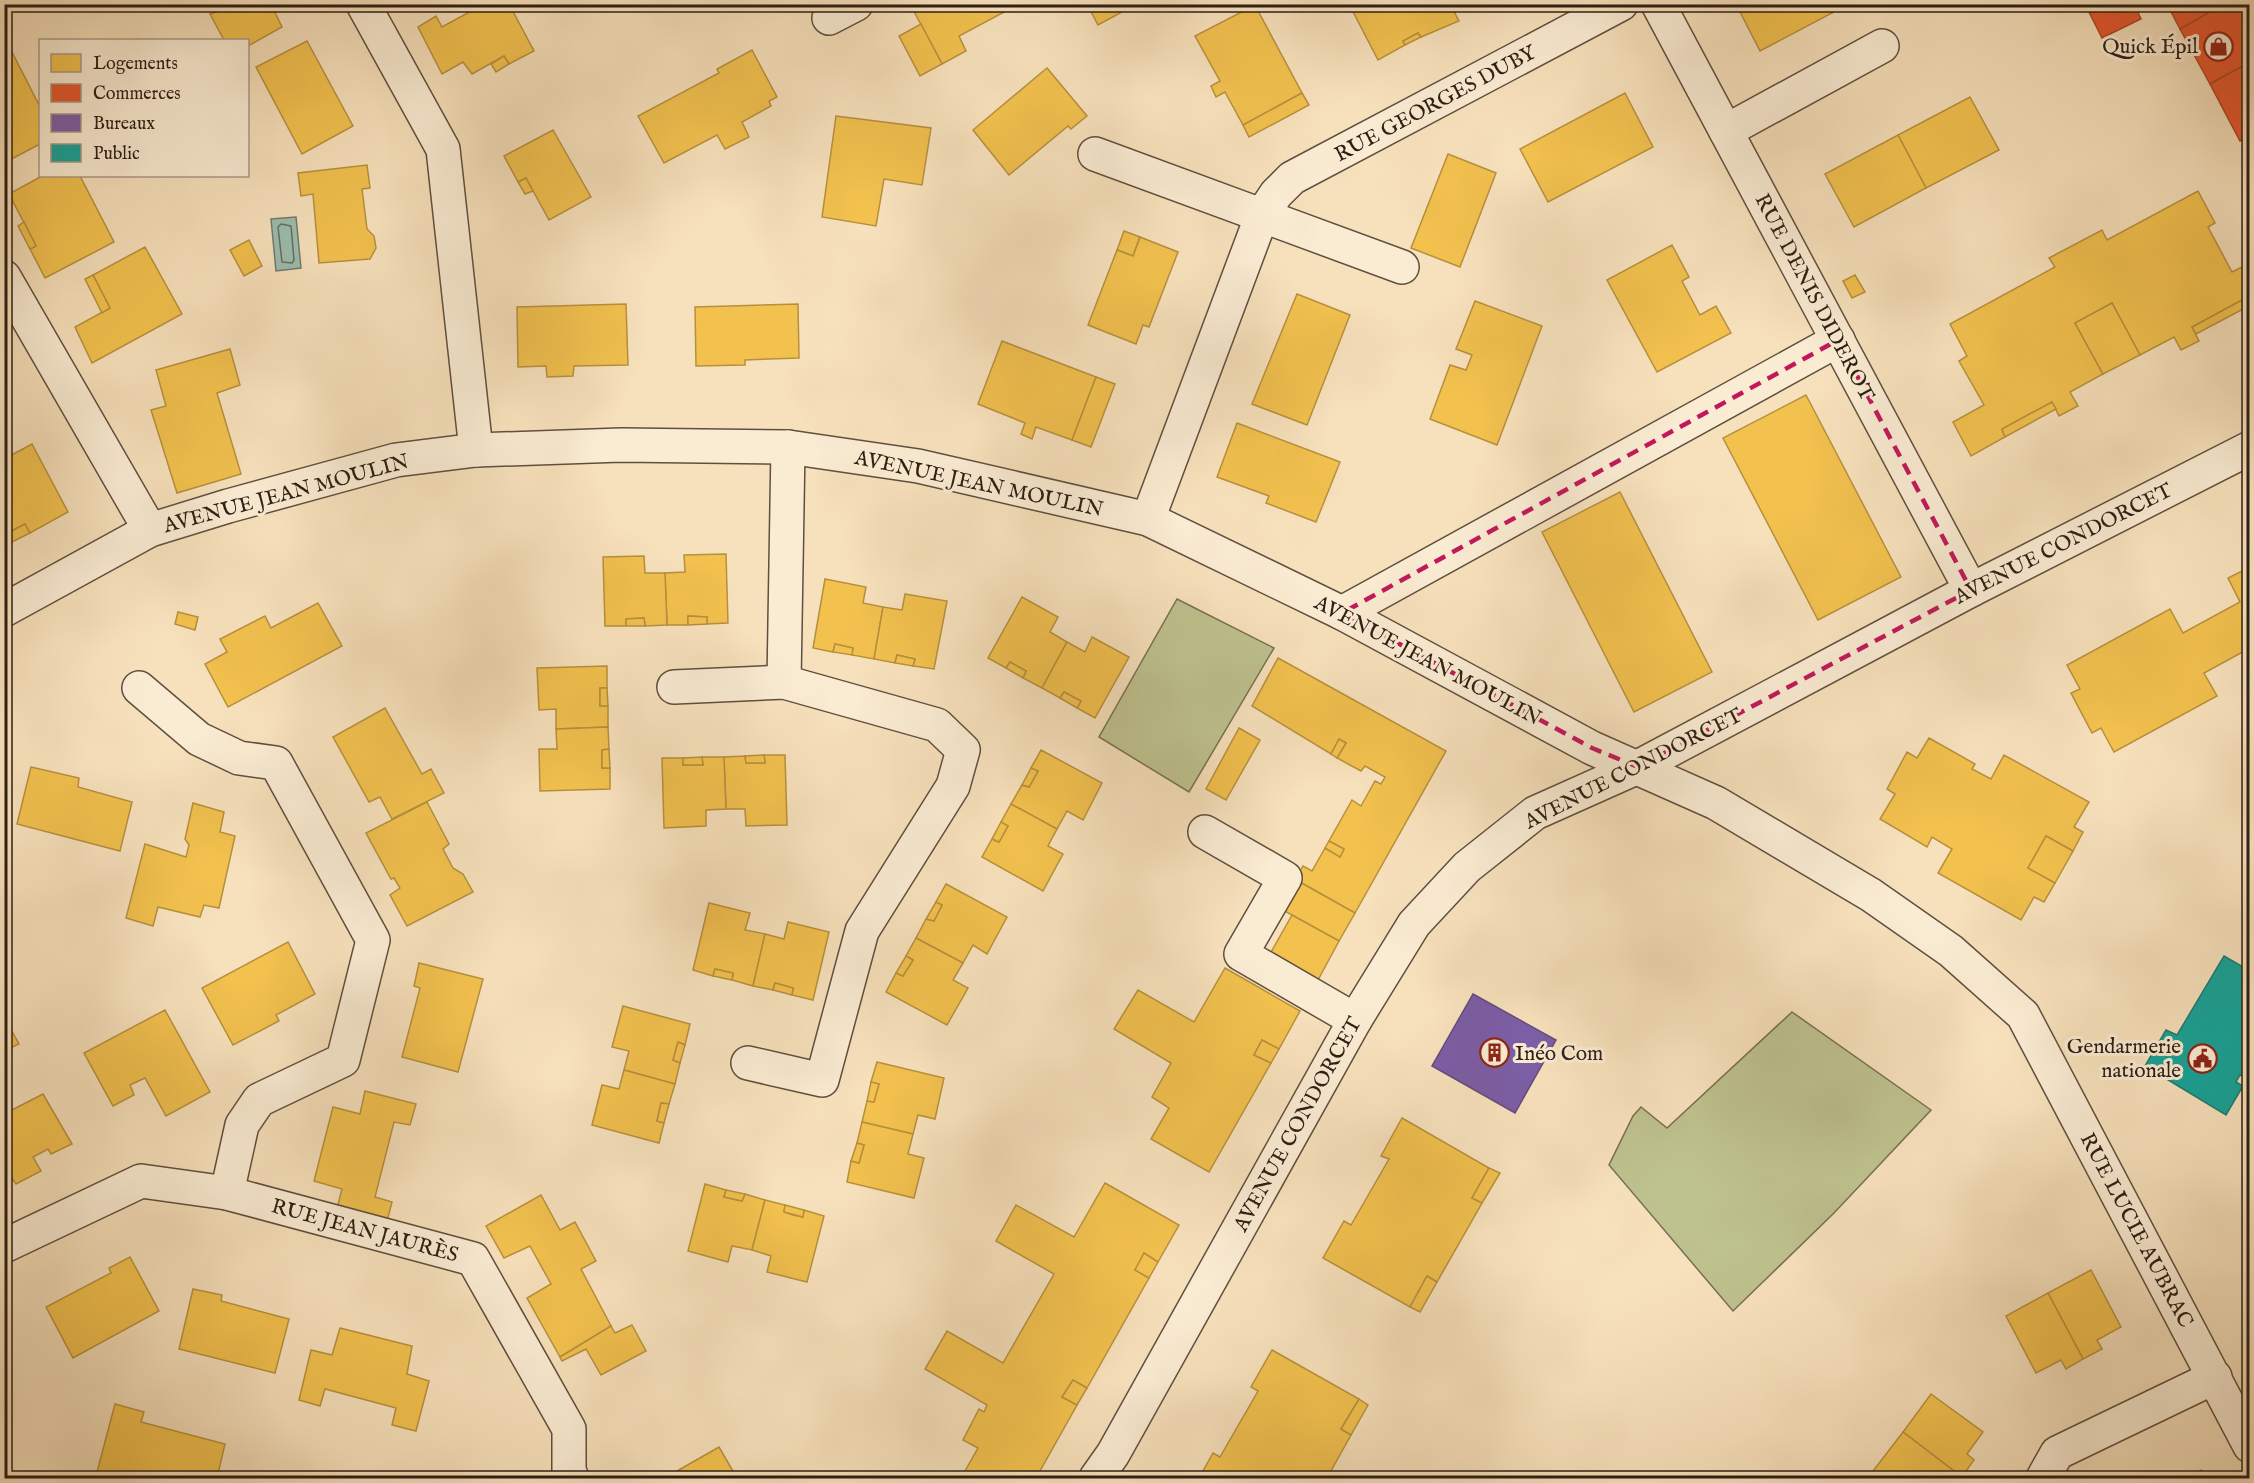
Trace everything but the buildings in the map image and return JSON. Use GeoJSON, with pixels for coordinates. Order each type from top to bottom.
{"type":"FeatureCollection","features":[{"type":"Feature","properties":{"kind":"street"},"geometry":{"type":"LineString","coordinates":[[363,4],[443,149],[476,450]]}},
{"type":"Feature","properties":{"kind":"street","name":"RUE GEORGES DUBY"},"geometry":{"type":"LineString","coordinates":[[1148,519],[1262,215],[1276,194],[1292,178],[1621,4]]}},
{"type":"Feature","properties":{"kind":"street","name":"RUE DENIS DIDEROT"},"geometry":{"type":"LineString","coordinates":[[1658,4],[1971,590]]}},
{"type":"Feature","properties":{"kind":"street"},"geometry":{"type":"LineString","coordinates":[[1726,131],[1882,46]]}},
{"type":"Feature","properties":{"kind":"street"},"geometry":{"type":"LineString","coordinates":[[1095,154],[1402,267]]}},
{"type":"Feature","properties":{"kind":"street"},"geometry":{"type":"LineString","coordinates":[[4,277],[150,530]]}},
{"type":"Feature","properties":{"kind":"street"},"geometry":{"type":"LineString","coordinates":[[1342,613],[1838,340]]}},
{"type":"Feature","properties":{"kind":"street","name":"AVENUE JEAN MOULIN"},"geometry":{"type":"LineString","coordinates":[[4,610],[150,530],[396,460],[476,450],[621,445],[788,447],[918,466],[1148,519],[1342,613],[1592,748],[1638,766],[1716,803],[1871,895],[1951,951],[2023,1015]]}},
{"type":"Feature","properties":{"kind":"street"},"geometry":{"type":"LineString","coordinates":[[784,682],[788,447]]}},
{"type":"Feature","properties":{"kind":"street","name":"AVENUE CONDORCET"},"geometry":{"type":"LineString","coordinates":[[1096,1479],[1119,1444],[1355,1020],[1414,924],[1467,867],[1535,813],[1638,766],[1971,590],[2250,448]]}},
{"type":"Feature","properties":{"kind":"street"},"geometry":{"type":"LineString","coordinates":[[674,687],[784,682],[937,725],[963,750],[953,786],[862,931],[822,1080],[748,1063]]}},
{"type":"Feature","properties":{"kind":"street"},"geometry":{"type":"LineString","coordinates":[[139,688],[199,739],[239,758],[276,763],[374,940],[344,1059],[259,1100],[242,1125],[227,1193]]}},
{"type":"Feature","properties":{"kind":"street"},"geometry":{"type":"LineString","coordinates":[[1205,832],[1285,878],[1241,954],[1355,1020]]}},
{"type":"Feature","properties":{"kind":"street","name":"RUE LUCIE AUBRAC"},"geometry":{"type":"LineString","coordinates":[[2023,1015],[2250,1446]]}},
{"type":"Feature","properties":{"kind":"street","name":"RUE JEAN JAURÈS"},"geometry":{"type":"LineString","coordinates":[[4,1246],[141,1180],[227,1193],[473,1258],[569,1429],[569,1470],[572,1479]]}},
{"type":"Feature","properties":{"kind":"street"},"geometry":{"type":"LineString","coordinates":[[2043,1479],[2057,1453],[2215,1377]]}},
{"type":"Feature","properties":{"kind":"highlighted area"},"geometry":{"type":"Polygon","coordinates":[[[1838,340],[1971,590],[1638,767],[1592,748],[1342,613],[1838,340]]]}},
{"type":"Feature","properties":{"kind":"green space"},"geometry":{"type":"Polygon","coordinates":[[[1177,599],[1274,648],[1189,792],[1099,737],[1177,599]]]}},
{"type":"Feature","properties":{"kind":"green space"},"geometry":{"type":"Polygon","coordinates":[[[1792,1012],[1931,1110],[1834,1213],[1733,1311],[1609,1165],[1633,1116],[1641,1107],[1667,1128],[1792,1012]]]}},
{"type":"Feature","properties":{"kind":"water"},"geometry":{"type":"Polygon","coordinates":[[[296,217],[301,268],[276,271],[271,219],[296,217]]]}},
{"type":"Feature","properties":{"kind":"place","name":"Quick Épil"},"geometry":{"type":"Point","coordinates":[2219,46]}},
{"type":"Feature","properties":{"kind":"place","name":"Inéo Com"},"geometry":{"type":"Point","coordinates":[1494,1053]}},
{"type":"Feature","properties":{"kind":"place","name":"Gendarmerie nationale"},"geometry":{"type":"Point","coordinates":[2202,1058]}}]}
